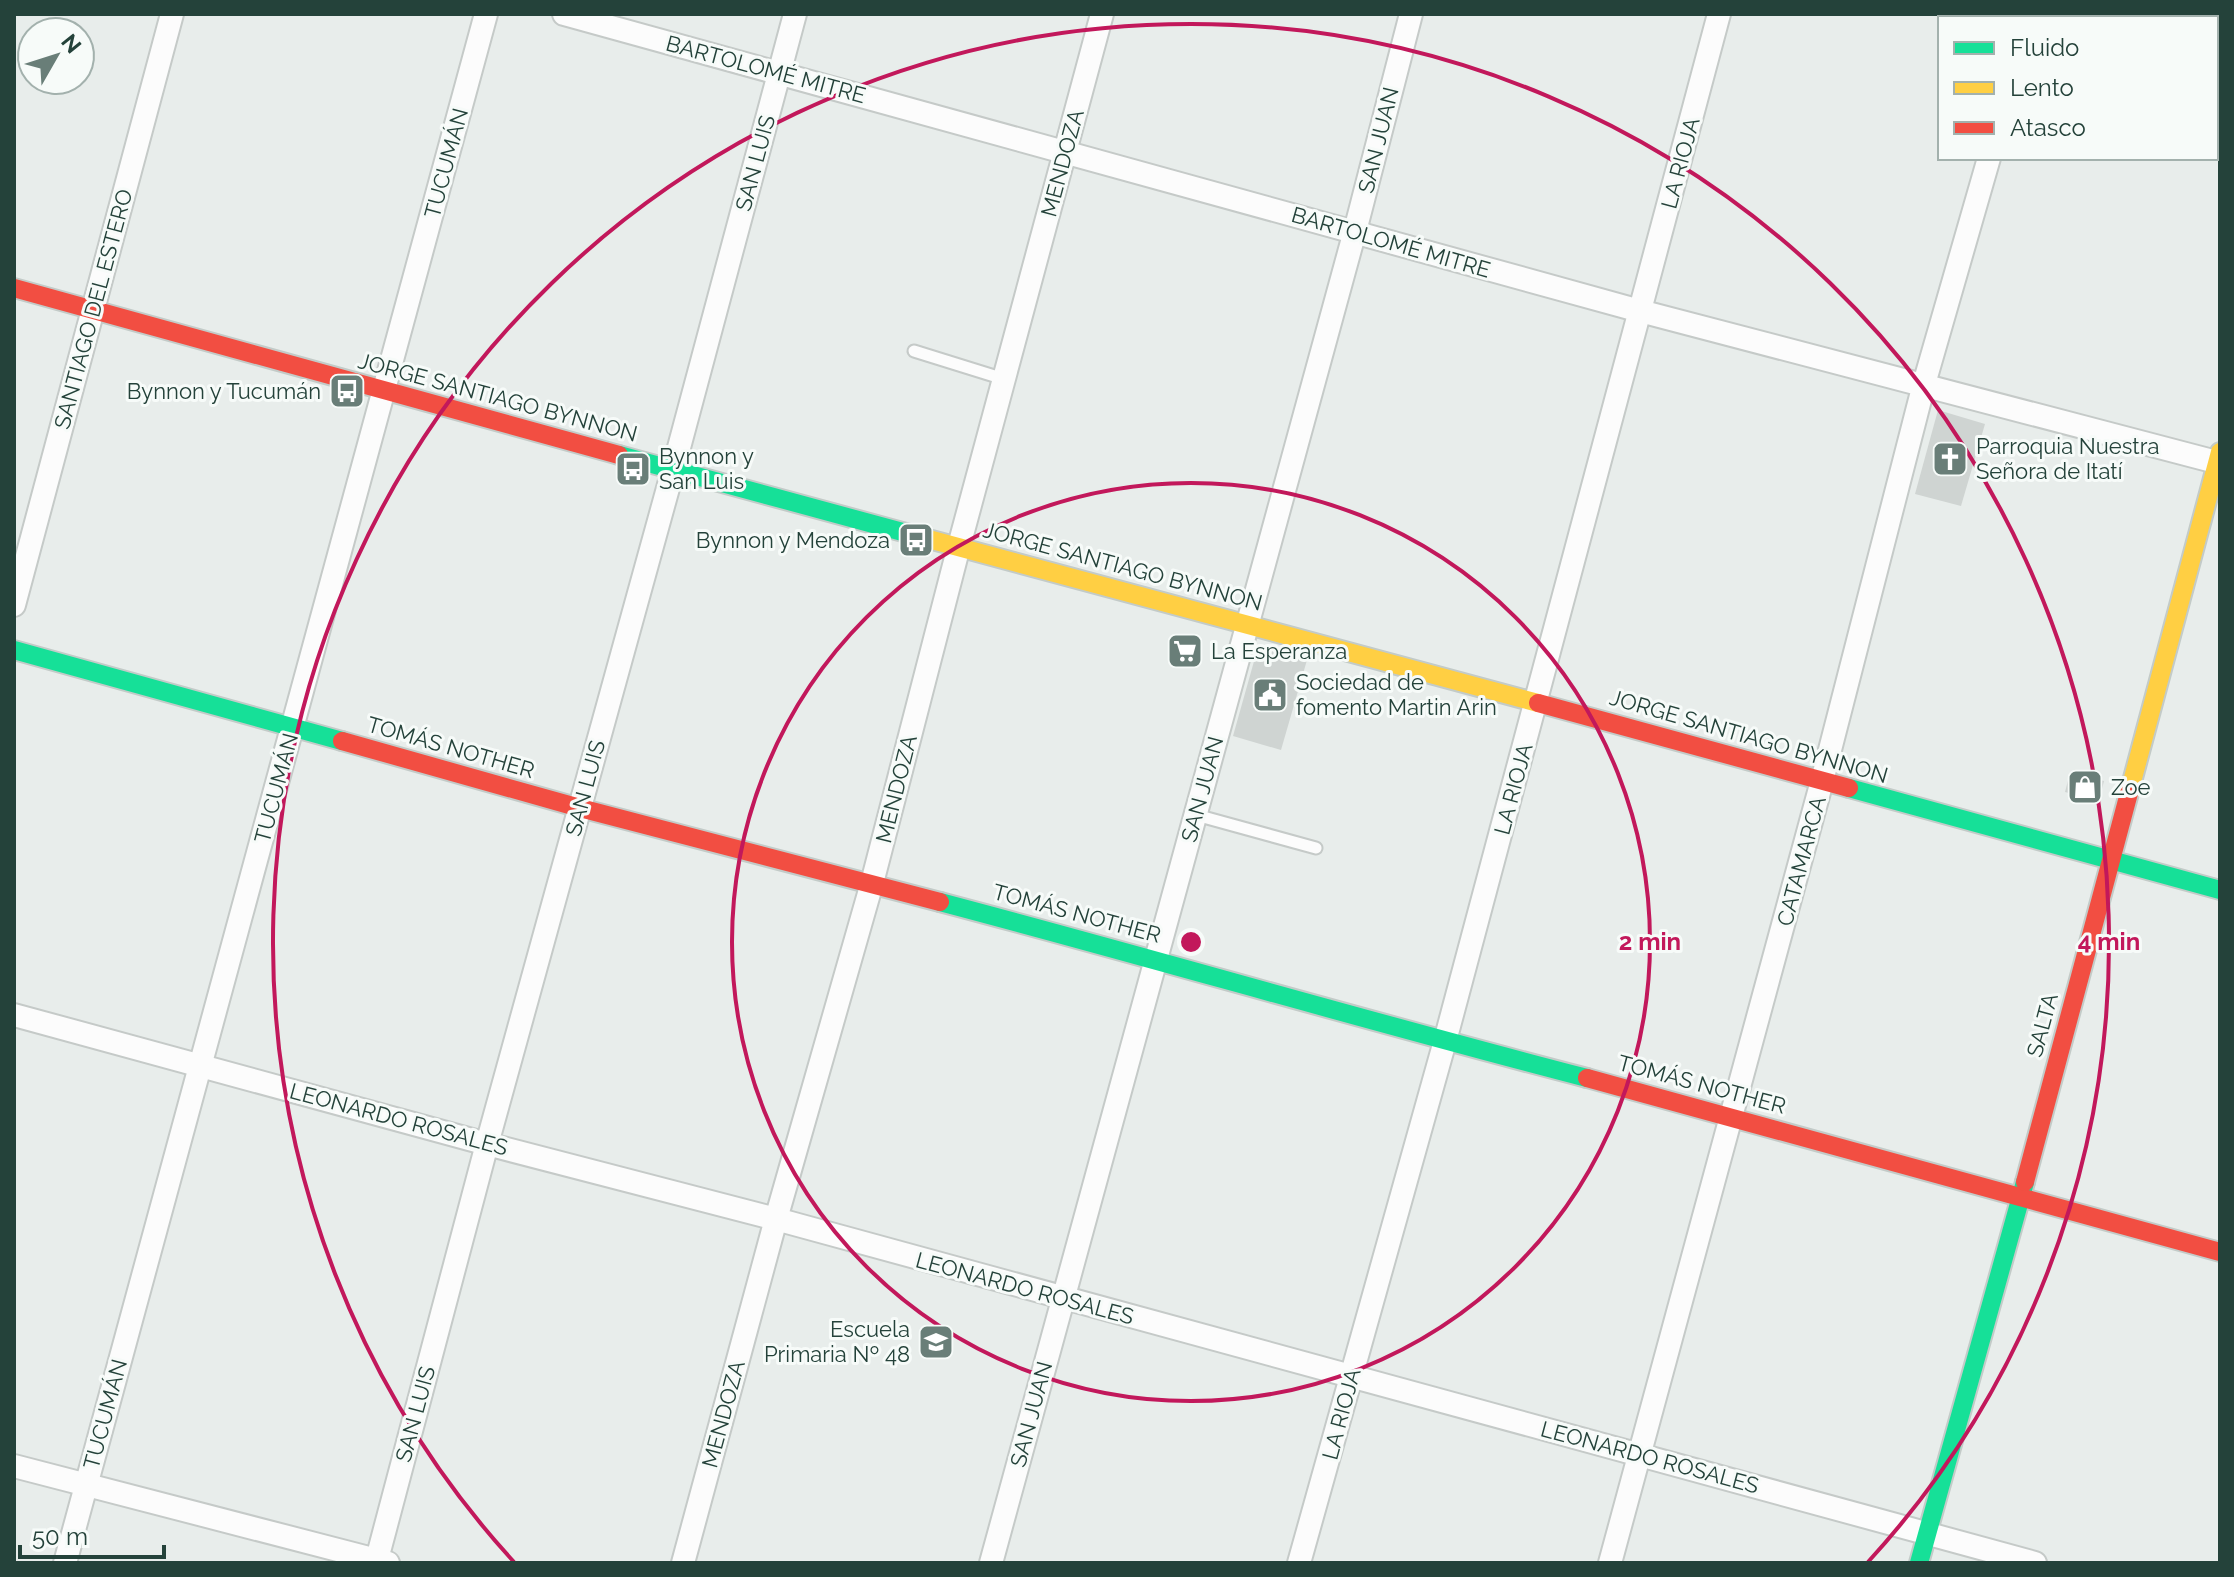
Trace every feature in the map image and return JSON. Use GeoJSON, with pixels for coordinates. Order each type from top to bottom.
{"type":"FeatureCollection","features":[{"type":"Feature","properties":{"kind":"street","name":"SANTIAGO DEL ESTERO"},"geometry":{"type":"LineString","coordinates":[[14,605],[172,14]]}},
{"type":"Feature","properties":{"kind":"street","name":"TUCUMÁN"},"geometry":{"type":"LineString","coordinates":[[65,1563],[486,14]]}},
{"type":"Feature","properties":{"kind":"street","name":"BARTOLOMÉ MITRE"},"geometry":{"type":"LineString","coordinates":[[564,14],[1640,311],[2219,459]]}},
{"type":"Feature","properties":{"kind":"street","name":"SAN LUIS"},"geometry":{"type":"LineString","coordinates":[[381,1562],[487,1144],[795,14]]}},
{"type":"Feature","properties":{"kind":"street","name":"MENDOZA"},"geometry":{"type":"LineString","coordinates":[[683,1563],[776,1219],[872,883],[1102,14]]}},
{"type":"Feature","properties":{"kind":"street","name":"SAN JUAN"},"geometry":{"type":"LineString","coordinates":[[991,1563],[1355,231],[1411,14]]}},
{"type":"Feature","properties":{"kind":"street","name":"LA RIOJA"},"geometry":{"type":"LineString","coordinates":[[1299,1563],[1445,1041],[1719,14]]}},
{"type":"Feature","properties":{"kind":"street","name":"CATAMARCA"},"geometry":{"type":"LineString","coordinates":[[1610,1563],[1822,781],[1924,384],[1988,160]]}},
{"type":"Feature","properties":{"kind":"street","name":"JORGE SANTIAGO BYNNON"},"geometry":{"type":"LineString","coordinates":[[14,288],[2220,890]]}},
{"type":"Feature","properties":{"kind":"street","name":"SALTA"},"geometry":{"type":"LineString","coordinates":[[1919,1563],[2219,459]]}},
{"type":"Feature","properties":{"kind":"street","name":"TOMÁS NOTHER"},"geometry":{"type":"LineString","coordinates":[[14,650],[580,808],[1157,959],[1445,1041],[1732,1116],[2020,1199],[2220,1252]]}},
{"type":"Feature","properties":{"kind":"street","name":"LEONARDO ROSALES"},"geometry":{"type":"LineString","coordinates":[[14,1015],[1640,1453],[2035,1563]]}},
{"type":"Feature","properties":{"kind":"street"},"geometry":{"type":"LineString","coordinates":[[14,1466],[381,1562]]}},
{"type":"Feature","properties":{"kind":"lane"},"geometry":{"type":"LineString","coordinates":[[914,351],[1004,379]]}},
{"type":"Feature","properties":{"kind":"lane"},"geometry":{"type":"LineString","coordinates":[[1196,815],[1316,848]]}},
{"type":"Feature","properties":{"kind":"building","name":"Parroquia Nuestra Señora de Itatí"},"geometry":{"type":"Polygon","coordinates":[[[1938,410],[1985,424],[1961,506],[1915,494],[1938,410]]]}},
{"type":"Feature","properties":{"kind":"building","name":"Sociedad de fomento Martin Arin"},"geometry":{"type":"Polygon","coordinates":[[[1258,647],[1307,660],[1281,750],[1233,736],[1258,647]]]}},
{"type":"Feature","properties":{"kind":"building","name":"Zoe"},"geometry":{"type":"Polygon","coordinates":[[[2070,773],[2104,781],[2099,801],[2065,792],[2070,773]]]}},
{"type":"Feature","properties":{"kind":"traffic: fast"},"geometry":{"type":"LineString","coordinates":[[619,455],[921,537]]}},
{"type":"Feature","properties":{"kind":"traffic: fast"},"geometry":{"type":"LineString","coordinates":[[14,650],[342,741]]}},
{"type":"Feature","properties":{"kind":"traffic: fast"},"geometry":{"type":"LineString","coordinates":[[1849,788],[2220,890]]}},
{"type":"Feature","properties":{"kind":"traffic: fast"},"geometry":{"type":"LineString","coordinates":[[940,902],[1587,1078]]}},
{"type":"Feature","properties":{"kind":"traffic: fast"},"geometry":{"type":"LineString","coordinates":[[1919,1563],[2025,1182]]}},
{"type":"Feature","properties":{"kind":"traffic: slow"},"geometry":{"type":"LineString","coordinates":[[2129,793],[2220,452]]}},
{"type":"Feature","properties":{"kind":"traffic: slow"},"geometry":{"type":"LineString","coordinates":[[921,537],[1538,703]]}},
{"type":"Feature","properties":{"kind":"traffic: jam"},"geometry":{"type":"LineString","coordinates":[[14,288],[619,455]]}},
{"type":"Feature","properties":{"kind":"traffic: jam"},"geometry":{"type":"LineString","coordinates":[[1538,703],[1849,788]]}},
{"type":"Feature","properties":{"kind":"traffic: jam"},"geometry":{"type":"LineString","coordinates":[[342,741],[580,808],[940,902]]}},
{"type":"Feature","properties":{"kind":"traffic: jam"},"geometry":{"type":"LineString","coordinates":[[2025,1182],[2129,793]]}},
{"type":"Feature","properties":{"kind":"traffic: jam"},"geometry":{"type":"LineString","coordinates":[[1587,1078],[2220,1252]]}},
{"type":"Feature","properties":{"kind":"place","name":"Bynnon y Tucumán"},"geometry":{"type":"Point","coordinates":[347,391]}},
{"type":"Feature","properties":{"kind":"place","name":"Parroquia Nuestra Señora de Itatí"},"geometry":{"type":"Point","coordinates":[1950,459]}},
{"type":"Feature","properties":{"kind":"place","name":"Bynnon y San Luis"},"geometry":{"type":"Point","coordinates":[633,469]}},
{"type":"Feature","properties":{"kind":"place","name":"Bynnon y Mendoza"},"geometry":{"type":"Point","coordinates":[916,540]}},
{"type":"Feature","properties":{"kind":"place","name":"La Esperanza"},"geometry":{"type":"Point","coordinates":[1185,651]}},
{"type":"Feature","properties":{"kind":"place","name":"Sociedad de fomento Martin Arin"},"geometry":{"type":"Point","coordinates":[1270,695]}},
{"type":"Feature","properties":{"kind":"place","name":"Zoe"},"geometry":{"type":"Point","coordinates":[2085,787]}},
{"type":"Feature","properties":{"kind":"place","name":"Escuela Primaria Nº 48"},"geometry":{"type":"Point","coordinates":[936,1342]}}]}
